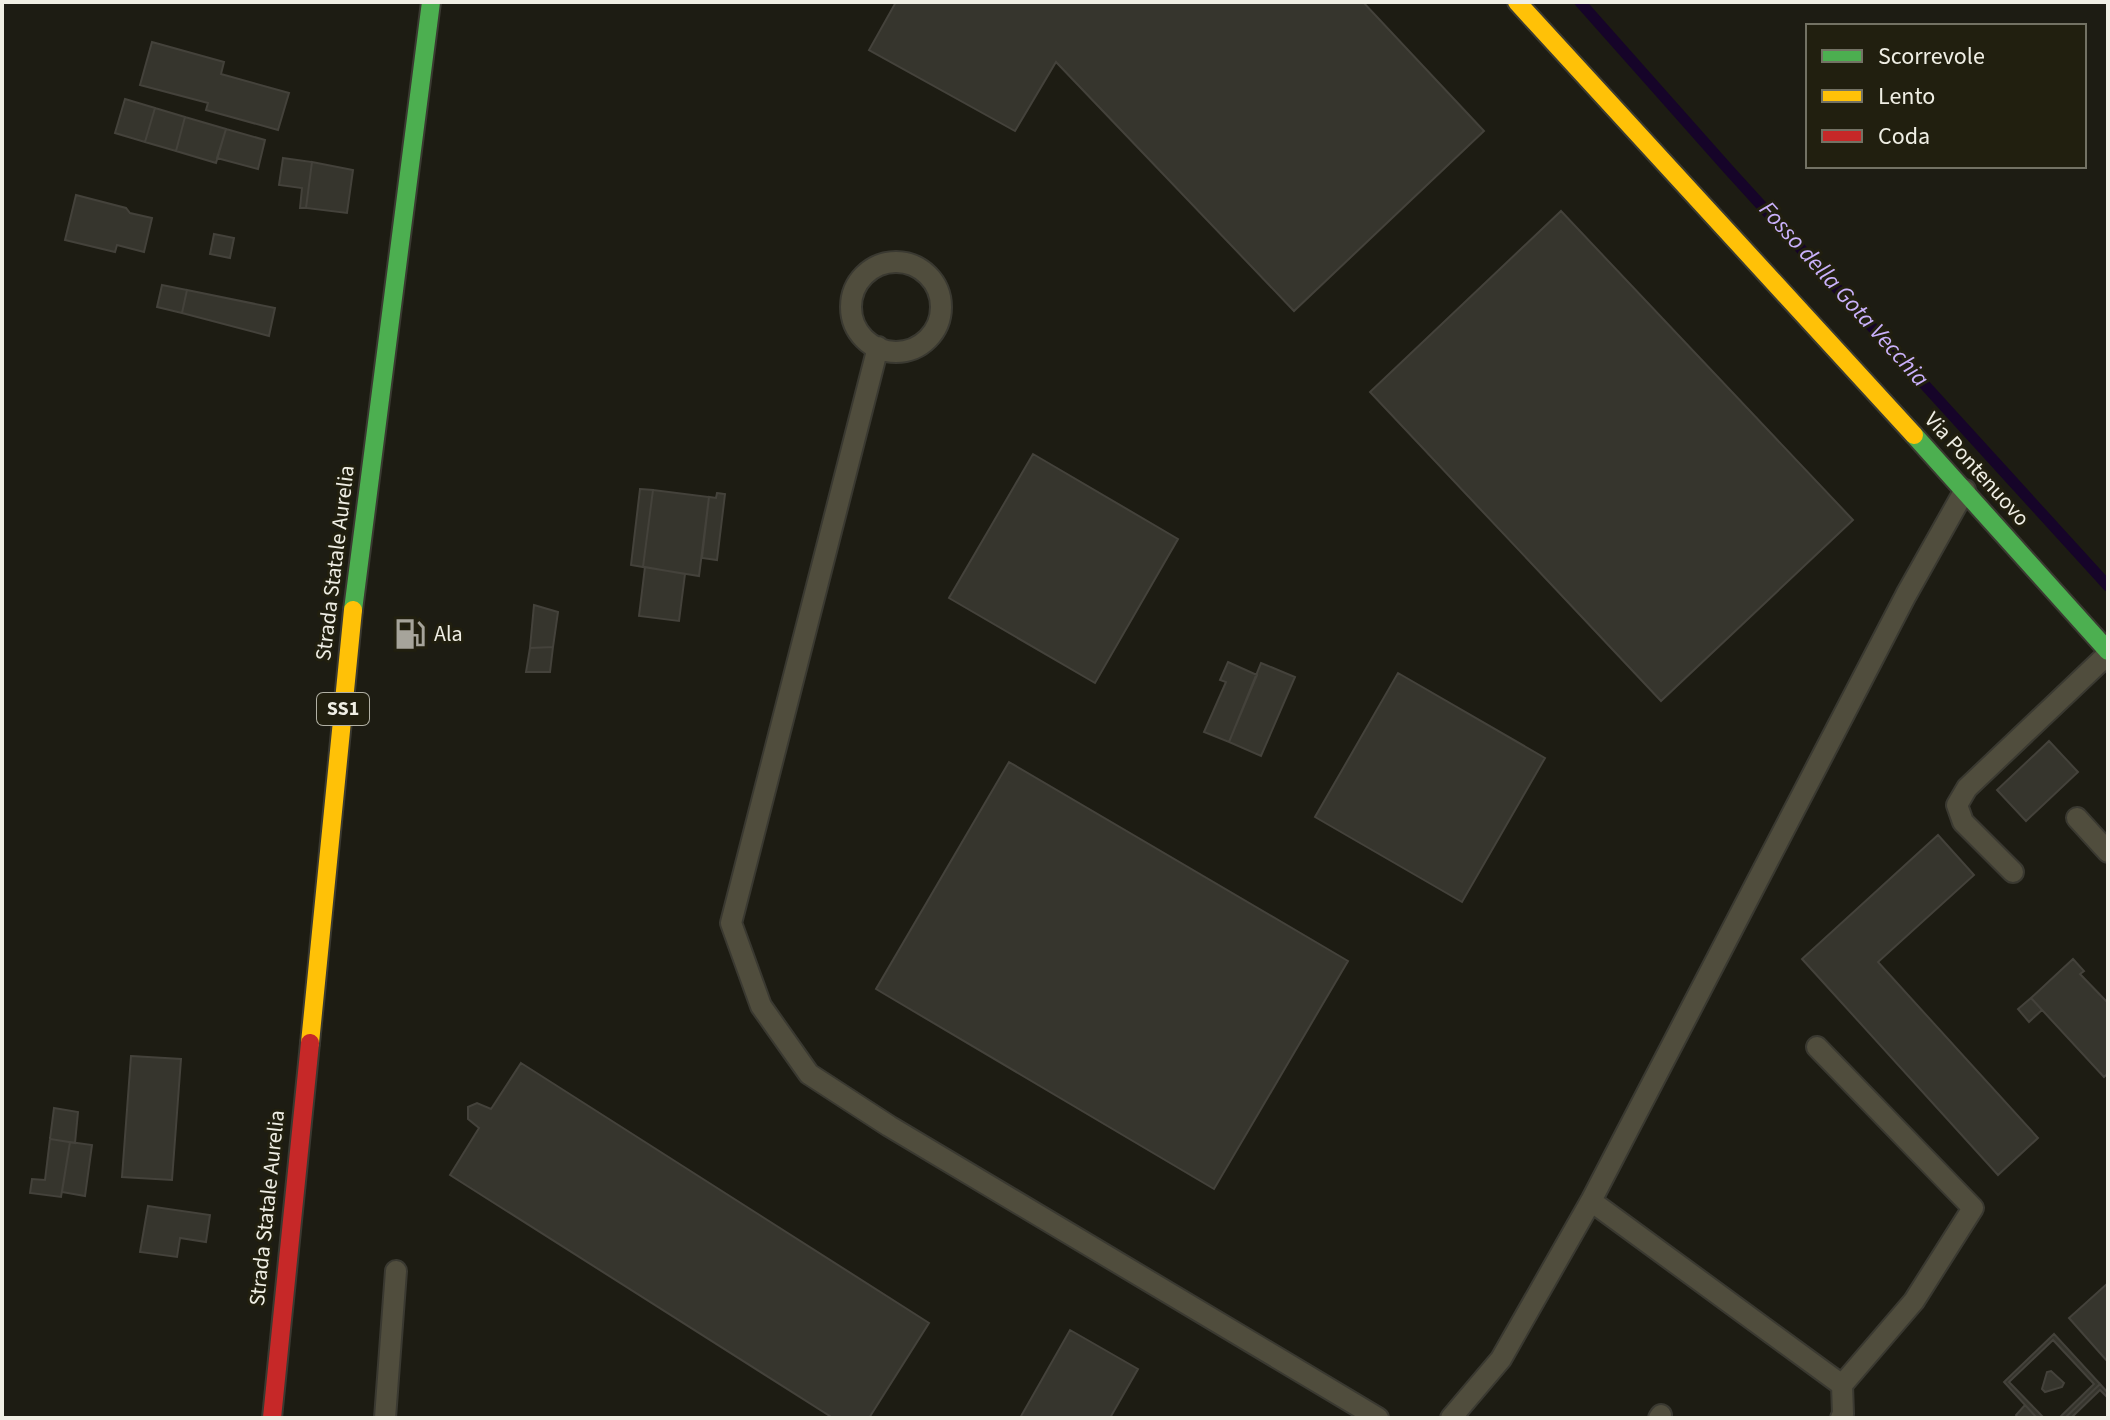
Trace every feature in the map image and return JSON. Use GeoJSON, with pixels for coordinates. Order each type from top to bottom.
{"type":"FeatureCollection","features":[{"type":"Feature","properties":{"kind":"main road","name":"Strada Statale Aurelia"},"geometry":{"type":"LineString","coordinates":[[272,1418],[352,620],[431,2]]}},
{"type":"Feature","properties":{"kind":"main road","name":"Via Pontenuovo"},"geometry":{"type":"LineString","coordinates":[[1517,2],[1965,490],[2108,653]]}},
{"type":"Feature","properties":{"kind":"lane"},"geometry":{"type":"LineString","coordinates":[[890,262],[918,267],[930,277],[938,290],[940,320],[922,344],[908,350],[893,351],[878,347],[866,340],[857,329],[852,315],[856,287],[876,266],[890,262]]}},
{"type":"Feature","properties":{"kind":"lane"},"geometry":{"type":"LineString","coordinates":[[878,347],[731,923],[761,1006],[809,1074],[889,1126],[1378,1418]]}},
{"type":"Feature","properties":{"kind":"lane"},"geometry":{"type":"LineString","coordinates":[[1451,1418],[1501,1359],[1591,1201],[1906,595],[1965,490]]}},
{"type":"Feature","properties":{"kind":"lane"},"geometry":{"type":"LineString","coordinates":[[2013,872],[1963,822],[1957,805],[1967,788],[2108,653]]}},
{"type":"Feature","properties":{"kind":"lane"},"geometry":{"type":"LineString","coordinates":[[2077,818],[2108,852]]}},
{"type":"Feature","properties":{"kind":"lane"},"geometry":{"type":"LineString","coordinates":[[1817,1047],[1973,1208],[1914,1301],[1842,1385],[1841,1418]]}},
{"type":"Feature","properties":{"kind":"lane"},"geometry":{"type":"LineString","coordinates":[[1591,1201],[1842,1385]]}},
{"type":"Feature","properties":{"kind":"lane"},"geometry":{"type":"LineString","coordinates":[[385,1418],[396,1271]]}},
{"type":"Feature","properties":{"kind":"building"},"geometry":{"type":"Polygon","coordinates":[[[896,2],[1363,2],[1484,131],[1294,311],[1056,62],[1015,131],[869,50],[896,2]]]}},
{"type":"Feature","properties":{"kind":"building"},"geometry":{"type":"Polygon","coordinates":[[[152,42],[224,62],[221,74],[289,93],[278,130],[206,110],[208,103],[140,85],[152,42]]]}},
{"type":"Feature","properties":{"kind":"building"},"geometry":{"type":"Polygon","coordinates":[[[125,99],[155,108],[145,142],[115,133],[125,99]]]}},
{"type":"Feature","properties":{"kind":"building"},"geometry":{"type":"Polygon","coordinates":[[[155,108],[185,117],[176,151],[145,142],[155,108]]]}},
{"type":"Feature","properties":{"kind":"building"},"geometry":{"type":"Polygon","coordinates":[[[185,117],[226,129],[216,163],[176,151],[185,117]]]}},
{"type":"Feature","properties":{"kind":"building"},"geometry":{"type":"Polygon","coordinates":[[[226,129],[265,140],[258,169],[217,158],[226,129]]]}},
{"type":"Feature","properties":{"kind":"building"},"geometry":{"type":"Polygon","coordinates":[[[283,158],[312,162],[306,208],[300,208],[302,188],[279,185],[283,158]]]}},
{"type":"Feature","properties":{"kind":"building"},"geometry":{"type":"Polygon","coordinates":[[[312,162],[353,170],[347,213],[306,208],[312,162]]]}},
{"type":"Feature","properties":{"kind":"building"},"geometry":{"type":"Polygon","coordinates":[[[76,195],[152,218],[144,252],[117,245],[115,252],[65,240],[76,195]]]}},
{"type":"Feature","properties":{"kind":"building"},"geometry":{"type":"Polygon","coordinates":[[[1561,211],[1853,520],[1661,701],[1370,392],[1561,211]]]}},
{"type":"Feature","properties":{"kind":"building"},"geometry":{"type":"Polygon","coordinates":[[[214,234],[234,238],[230,258],[210,254],[214,234]]]}},
{"type":"Feature","properties":{"kind":"building"},"geometry":{"type":"Polygon","coordinates":[[[162,285],[187,290],[182,313],[157,307],[162,285]]]}},
{"type":"Feature","properties":{"kind":"building"},"geometry":{"type":"Polygon","coordinates":[[[187,290],[275,308],[269,336],[182,313],[187,290]]]}},
{"type":"Feature","properties":{"kind":"building"},"geometry":{"type":"Polygon","coordinates":[[[1033,454],[1178,539],[1095,683],[949,598],[1033,454]]]}},
{"type":"Feature","properties":{"kind":"building"},"geometry":{"type":"Polygon","coordinates":[[[640,489],[653,490],[643,567],[631,565],[640,489]]]}},
{"type":"Feature","properties":{"kind":"building"},"geometry":{"type":"Polygon","coordinates":[[[653,490],[709,497],[699,576],[643,567],[653,490]]]}},
{"type":"Feature","properties":{"kind":"building"},"geometry":{"type":"Polygon","coordinates":[[[717,493],[725,494],[717,560],[702,558],[709,497],[716,498],[717,493]]]}},
{"type":"Feature","properties":{"kind":"building"},"geometry":{"type":"Polygon","coordinates":[[[645,567],[685,574],[679,621],[639,616],[645,567]]]}},
{"type":"Feature","properties":{"kind":"building"},"geometry":{"type":"Polygon","coordinates":[[[534,605],[558,612],[553,647],[530,648],[534,605]]]}},
{"type":"Feature","properties":{"kind":"building"},"geometry":{"type":"Polygon","coordinates":[[[553,647],[550,672],[526,672],[530,648],[553,647]]]}},
{"type":"Feature","properties":{"kind":"building"},"geometry":{"type":"Polygon","coordinates":[[[1228,662],[1257,675],[1229,742],[1204,732],[1226,682],[1220,680],[1228,662]]]}},
{"type":"Feature","properties":{"kind":"building"},"geometry":{"type":"Polygon","coordinates":[[[1261,663],[1295,677],[1261,756],[1229,742],[1261,663]]]}},
{"type":"Feature","properties":{"kind":"building"},"geometry":{"type":"Polygon","coordinates":[[[1398,673],[1545,758],[1462,902],[1315,817],[1398,673]]]}},
{"type":"Feature","properties":{"kind":"building"},"geometry":{"type":"Polygon","coordinates":[[[2049,741],[2078,772],[2026,821],[1997,790],[2049,741]]]}},
{"type":"Feature","properties":{"kind":"building"},"geometry":{"type":"Polygon","coordinates":[[[1009,762],[1348,961],[1214,1189],[876,989],[1009,762]]]}},
{"type":"Feature","properties":{"kind":"building"},"geometry":{"type":"Polygon","coordinates":[[[1938,835],[1974,875],[1878,962],[2038,1138],[1998,1175],[1802,959],[1938,835]]]}},
{"type":"Feature","properties":{"kind":"building"},"geometry":{"type":"Polygon","coordinates":[[[2073,959],[2084,971],[2080,974],[2108,1003],[2108,1073],[2104,1077],[2031,998],[2073,959]]]}},
{"type":"Feature","properties":{"kind":"building"},"geometry":{"type":"Polygon","coordinates":[[[2031,998],[2042,1010],[2029,1022],[2018,1009],[2031,998]]]}},
{"type":"Feature","properties":{"kind":"building"},"geometry":{"type":"Polygon","coordinates":[[[131,1056],[181,1059],[172,1180],[122,1177],[131,1056]]]}},
{"type":"Feature","properties":{"kind":"building"},"geometry":{"type":"Polygon","coordinates":[[[521,1063],[929,1323],[869,1418],[833,1418],[450,1175],[479,1128],[468,1119],[468,1107],[477,1103],[491,1109],[521,1063]]]}},
{"type":"Feature","properties":{"kind":"building"},"geometry":{"type":"Polygon","coordinates":[[[54,1108],[78,1112],[75,1143],[50,1139],[54,1108]]]}},
{"type":"Feature","properties":{"kind":"building"},"geometry":{"type":"Polygon","coordinates":[[[50,1139],[70,1142],[61,1197],[30,1193],[32,1179],[45,1180],[50,1139]]]}},
{"type":"Feature","properties":{"kind":"building"},"geometry":{"type":"Polygon","coordinates":[[[70,1142],[92,1145],[85,1196],[62,1192],[70,1142]]]}},
{"type":"Feature","properties":{"kind":"building"},"geometry":{"type":"Polygon","coordinates":[[[148,1206],[210,1215],[206,1242],[180,1238],[177,1257],[140,1252],[148,1206]]]}},
{"type":"Feature","properties":{"kind":"building"},"geometry":{"type":"Polygon","coordinates":[[[2108,1283],[2108,1362],[2069,1318],[2108,1283]]]}},
{"type":"Feature","properties":{"kind":"building"},"geometry":{"type":"Polygon","coordinates":[[[1070,1330],[1138,1369],[1110,1418],[1020,1418],[1070,1330]]]}},
{"type":"Feature","properties":{"kind":"building"},"geometry":{"type":"Polygon","coordinates":[[[2054,1334],[2100,1384],[2065,1418],[2059,1418],[2094,1384],[2053,1340],[2009,1382],[2044,1418],[2037,1418],[2004,1382],[2054,1334]]]}},
{"type":"Feature","properties":{"kind":"building"},"geometry":{"type":"Polygon","coordinates":[[[2051,1371],[2064,1383],[2062,1387],[2045,1392],[2042,1389],[2047,1372],[2051,1371]]]}},
{"type":"Feature","properties":{"kind":"building"},"geometry":{"type":"Polygon","coordinates":[[[2100,1384],[2108,1393],[2108,1398],[2100,1390],[2071,1418],[2065,1418],[2100,1384]]]}},
{"type":"Feature","properties":{"kind":"building"},"geometry":{"type":"Polygon","coordinates":[[[2025,1405],[2037,1418],[2018,1418],[2016,1415],[2025,1405]]]}},
{"type":"Feature","properties":{"kind":"waterway","name":"Fosso della Gota Vecchia"},"geometry":{"type":"LineString","coordinates":[[1580,2],[2108,586]]}},
{"type":"Feature","properties":{"kind":"traffic: fast"},"geometry":{"type":"LineString","coordinates":[[353,610],[431,2]]}},
{"type":"Feature","properties":{"kind":"traffic: fast"},"geometry":{"type":"LineString","coordinates":[[1914,435],[2108,651]]}},
{"type":"Feature","properties":{"kind":"traffic: slow"},"geometry":{"type":"LineString","coordinates":[[1517,2],[1914,435]]}},
{"type":"Feature","properties":{"kind":"traffic: slow"},"geometry":{"type":"LineString","coordinates":[[310,1043],[353,610]]}},
{"type":"Feature","properties":{"kind":"traffic: jam"},"geometry":{"type":"LineString","coordinates":[[272,1418],[310,1043]]}},
{"type":"Feature","properties":{"kind":"place","name":"Ala"},"geometry":{"type":"Point","coordinates":[410,634]}}]}
